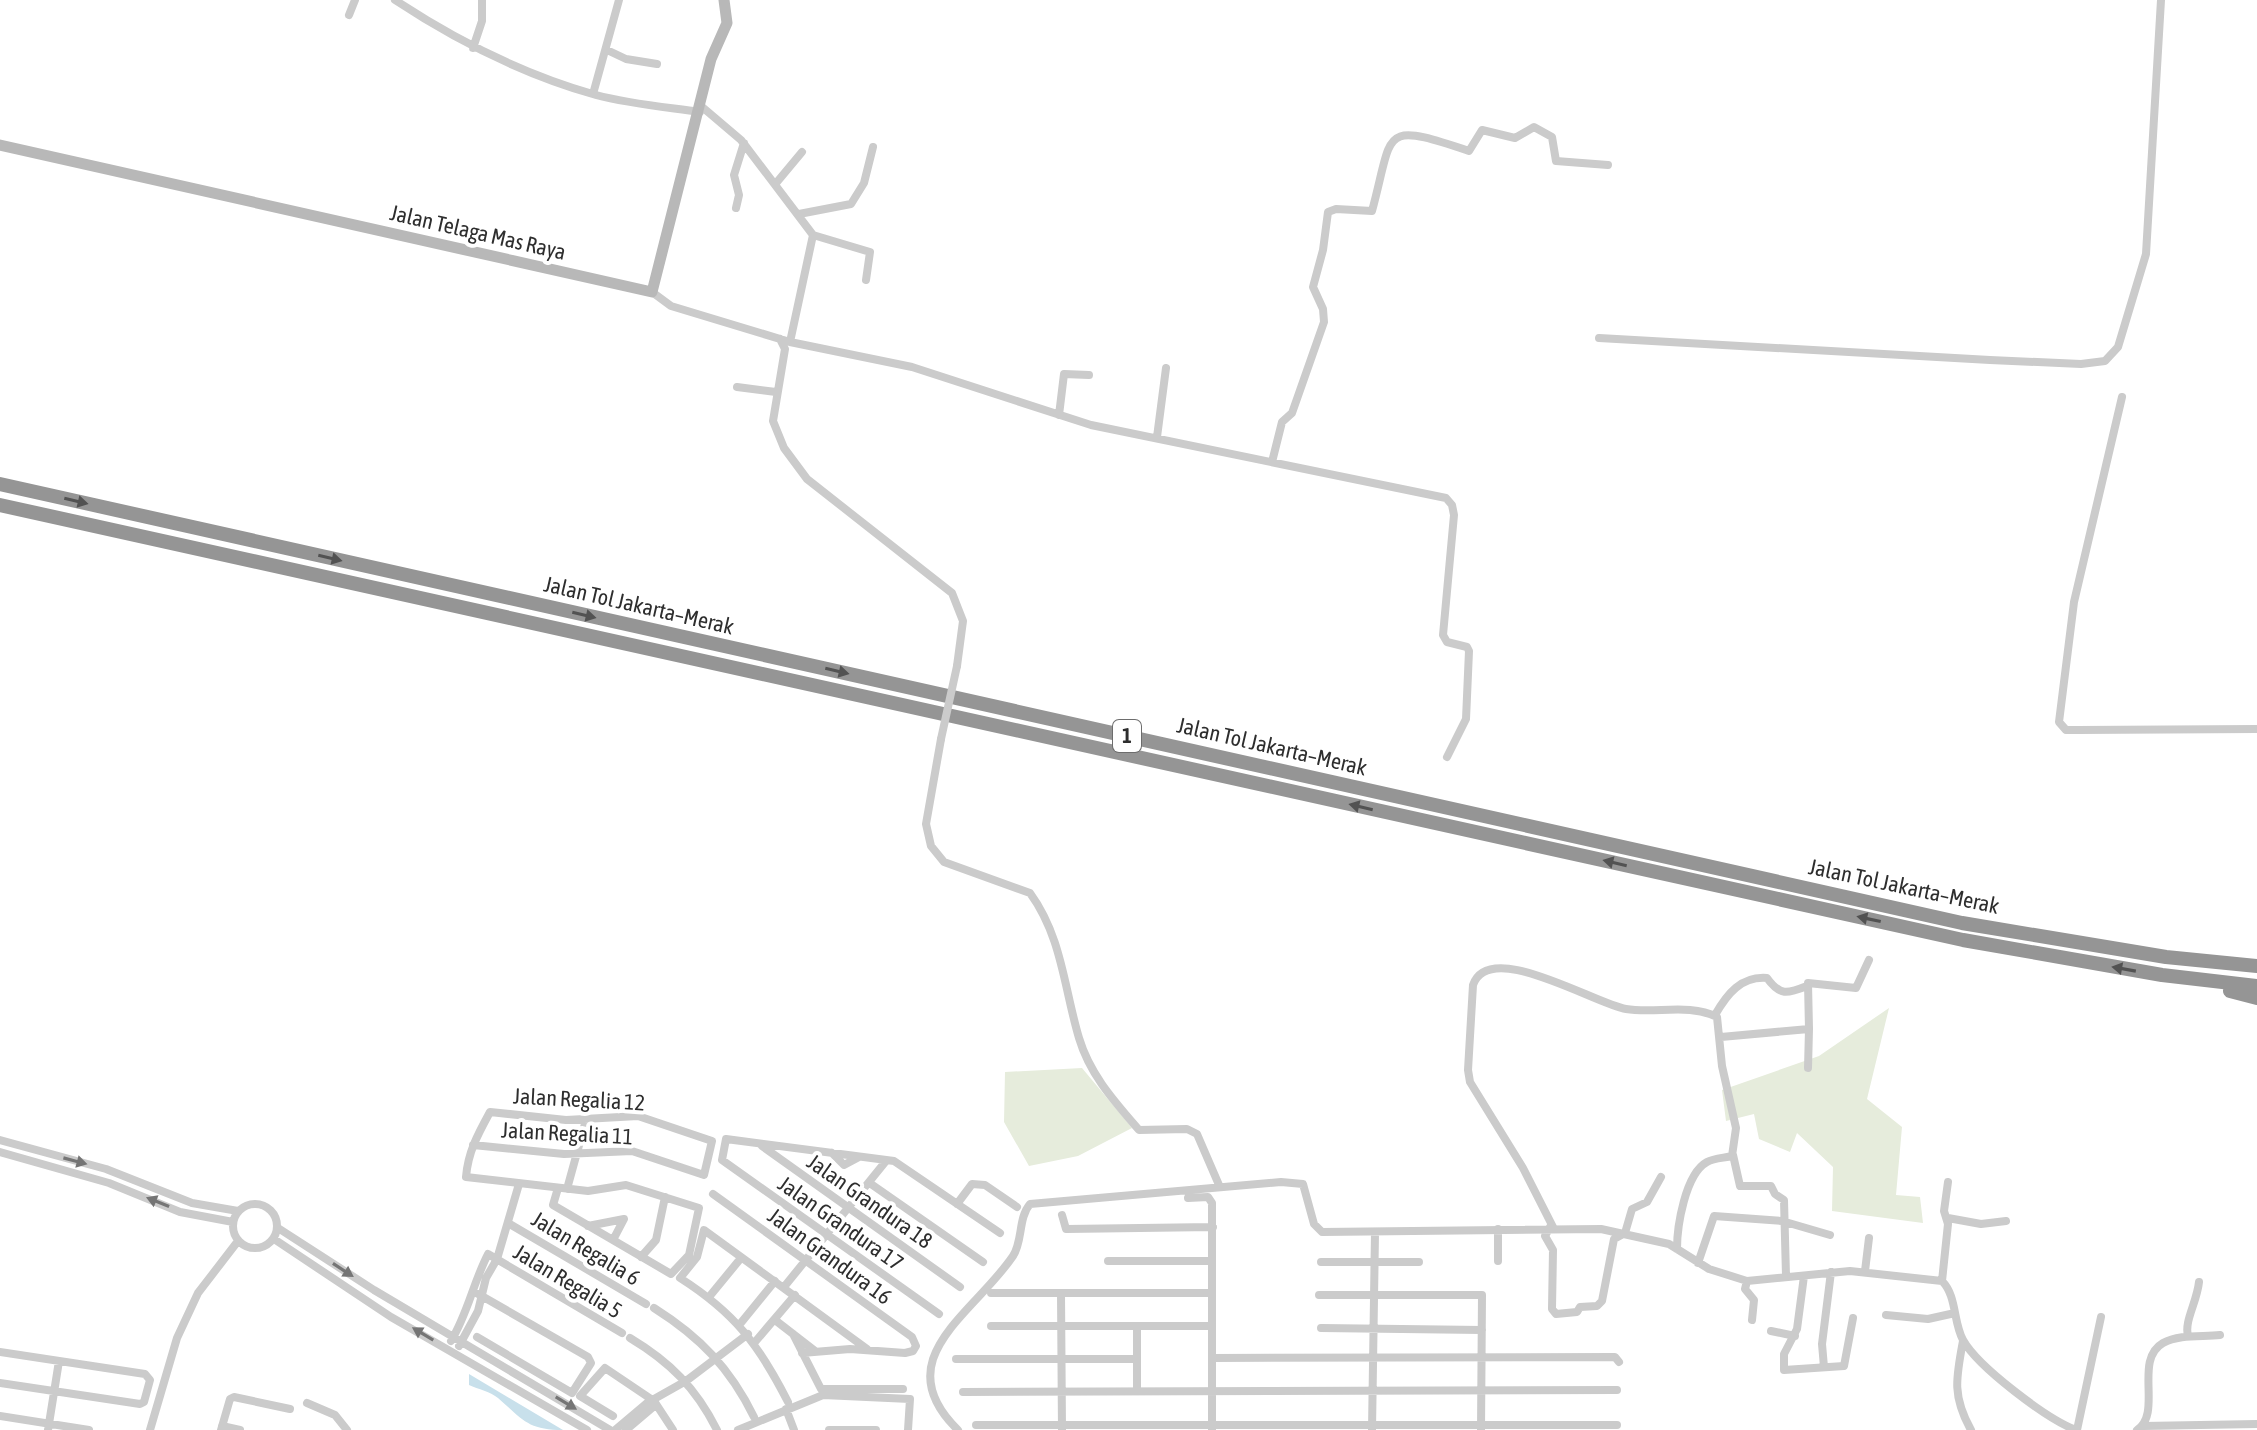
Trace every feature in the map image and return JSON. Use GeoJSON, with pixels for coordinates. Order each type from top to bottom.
{"type":"FeatureCollection","features":[{"type":"Feature","properties":{"kind":"highway","name":"Jalan Tol Jakarta–Merak"},"geometry":{"type":"LineString","coordinates":[[0,484],[1962,923],[2166,957],[2257,966]]}},
{"type":"Feature","properties":{"kind":"highway","name":"Jalan Tol Jakarta–Merak"},"geometry":{"type":"LineString","coordinates":[[0,505],[1963,940],[2162,975],[2257,986]]}},
{"type":"Feature","properties":{"kind":"highway"},"geometry":{"type":"LineString","coordinates":[[2162,975],[2257,998]]}},
{"type":"Feature","properties":{"kind":"main road"},"geometry":{"type":"LineString","coordinates":[[652,292],[711,59],[727,23],[724,0]]}},
{"type":"Feature","properties":{"kind":"main road","name":"Jalan Telaga Mas Raya"},"geometry":{"type":"LineString","coordinates":[[0,145],[652,292]]}},
{"type":"Feature","properties":{"kind":"street"},"geometry":{"type":"LineString","coordinates":[[349,15],[355,0]]}},
{"type":"Feature","properties":{"kind":"street"},"geometry":{"type":"LineString","coordinates":[[395,0],[473,48],[593,94],[700,109],[744,143],[777,182],[813,235],[870,252],[866,280]]}},
{"type":"Feature","properties":{"kind":"street"},"geometry":{"type":"LineString","coordinates":[[473,48],[482,21],[482,0]]}},
{"type":"Feature","properties":{"kind":"street"},"geometry":{"type":"LineString","coordinates":[[593,94],[619,0]]}},
{"type":"Feature","properties":{"kind":"street"},"geometry":{"type":"LineString","coordinates":[[1599,338],[1990,360],[2081,364],[2105,361],[2118,347],[2144,266],[2161,0]]}},
{"type":"Feature","properties":{"kind":"street"},"geometry":{"type":"LineString","coordinates":[[607,50],[626,59],[657,64]]}},
{"type":"Feature","properties":{"kind":"street"},"geometry":{"type":"LineString","coordinates":[[1272,462],[1282,422],[1292,413],[1324,322],[1323,309],[1313,287],[1323,250],[1328,212],[1336,209],[1372,211],[1383,161],[1391,143],[1406,135],[1420,134],[1469,151],[1484,130],[1515,138],[1534,127],[1552,137],[1556,161],[1608,165]]}},
{"type":"Feature","properties":{"kind":"street"},"geometry":{"type":"LineString","coordinates":[[736,208],[739,195],[734,175],[744,143]]}},
{"type":"Feature","properties":{"kind":"street"},"geometry":{"type":"LineString","coordinates":[[799,214],[851,204],[864,183],[873,147]]}},
{"type":"Feature","properties":{"kind":"street"},"geometry":{"type":"LineString","coordinates":[[777,182],[802,152]]}},
{"type":"Feature","properties":{"kind":"street"},"geometry":{"type":"LineString","coordinates":[[790,342],[813,235]]}},
{"type":"Feature","properties":{"kind":"street"},"geometry":{"type":"LineString","coordinates":[[652,292],[671,306],[780,339],[912,367],[1059,415],[1435,494],[1452,505],[1443,635],[1447,642],[1467,647],[1469,651],[1466,723],[1447,757]]}},
{"type":"Feature","properties":{"kind":"street"},"geometry":{"type":"LineString","coordinates":[[780,339],[785,349],[773,421],[796,468],[822,492],[952,593],[963,621],[926,824],[934,851],[944,862],[1030,893],[1057,945],[1079,1040],[1099,1082],[1139,1130],[1187,1129],[1197,1134],[1219,1185]]}},
{"type":"Feature","properties":{"kind":"street"},"geometry":{"type":"LineString","coordinates":[[1157,437],[1166,368]]}},
{"type":"Feature","properties":{"kind":"street"},"geometry":{"type":"LineString","coordinates":[[1059,415],[1064,374],[1089,375]]}},
{"type":"Feature","properties":{"kind":"street"},"geometry":{"type":"LineString","coordinates":[[737,387],[776,392]]}},
{"type":"Feature","properties":{"kind":"street"},"geometry":{"type":"LineString","coordinates":[[2122,397],[2074,602],[2059,722],[2066,730],[2257,729]]}},
{"type":"Feature","properties":{"kind":"street"},"geometry":{"type":"LineString","coordinates":[[1715,1015],[1734,988],[1749,980],[1767,978],[1776,991],[1785,994],[1816,982],[1856,988],[1869,960]]}},
{"type":"Feature","properties":{"kind":"street"},"geometry":{"type":"LineString","coordinates":[[1551,1227],[1523,1168],[1470,1082],[1473,992],[1478,974],[1490,969],[1520,971],[1623,1009],[1670,1008],[1715,1015],[1719,1020],[1722,1066],[1736,1128],[1733,1155],[1740,1186],[1771,1186],[1775,1194],[1782,1197],[1786,1276]]}},
{"type":"Feature","properties":{"kind":"street"},"geometry":{"type":"LineString","coordinates":[[1807,986],[1808,1068]]}},
{"type":"Feature","properties":{"kind":"street"},"geometry":{"type":"LineString","coordinates":[[1721,1037],[1809,1029]]}},
{"type":"Feature","properties":{"kind":"street","name":"Jalan Regalia 12"},"geometry":{"type":"LineString","coordinates":[[473,1145],[490,1112],[586,1120],[638,1116],[712,1141],[704,1175]]}},
{"type":"Feature","properties":{"kind":"street"},"geometry":{"type":"LineString","coordinates":[[586,1120],[577,1154],[553,1205],[676,1276],[709,1297],[740,1324],[755,1342],[787,1406],[794,1430]]}},
{"type":"Feature","properties":{"kind":"street","name":"Jalan Grandura 17"},"geometry":{"type":"LineString","coordinates":[[759,1144],[728,1138],[722,1160],[939,1314]]}},
{"type":"Feature","properties":{"kind":"street"},"geometry":{"type":"LineString","coordinates":[[0,1140],[106,1169],[192,1203],[238,1211]]}},
{"type":"Feature","properties":{"kind":"street"},"geometry":{"type":"LineString","coordinates":[[759,1144],[899,1163],[1000,1233]]}},
{"type":"Feature","properties":{"kind":"street","name":"Jalan Grandura 18"},"geometry":{"type":"LineString","coordinates":[[759,1144],[960,1287]]}},
{"type":"Feature","properties":{"kind":"street"},"geometry":{"type":"LineString","coordinates":[[473,1145],[466,1177],[588,1191],[626,1185],[699,1208],[689,1255],[676,1276]]}},
{"type":"Feature","properties":{"kind":"street","name":"Jalan Regalia 11"},"geometry":{"type":"LineString","coordinates":[[473,1145],[577,1154],[632,1151],[704,1175]]}},
{"type":"Feature","properties":{"kind":"street"},"geometry":{"type":"LineString","coordinates":[[0,1152],[109,1183],[180,1212],[233,1222]]}},
{"type":"Feature","properties":{"kind":"street"},"geometry":{"type":"LineString","coordinates":[[1677,1249],[1680,1208],[1701,1166],[1733,1155]]}},
{"type":"Feature","properties":{"kind":"street"},"geometry":{"type":"LineString","coordinates":[[740,1324],[849,1209],[886,1161]]}},
{"type":"Feature","properties":{"kind":"street"},"geometry":{"type":"LineString","coordinates":[[1551,1227],[1545,1236],[1553,1250],[1552,1309],[1556,1314],[1600,1305],[1614,1239],[1625,1233],[1632,1209],[1647,1202],[1661,1177]]}},
{"type":"Feature","properties":{"kind":"street"},"geometry":{"type":"LineString","coordinates":[[1948,1182],[1944,1214],[1948,1218],[1981,1224],[2006,1221]]}},
{"type":"Feature","properties":{"kind":"street"},"geometry":{"type":"LineString","coordinates":[[958,1430],[943,1413],[933,1393],[930,1373],[934,1351],[1014,1255],[1030,1204],[1219,1185],[1302,1183],[1319,1232],[1551,1227],[1625,1233],[1677,1249],[1698,1263],[1747,1281],[1865,1271],[1942,1281]]}},
{"type":"Feature","properties":{"kind":"street"},"geometry":{"type":"LineString","coordinates":[[450,1351],[497,1259],[519,1184]]}},
{"type":"Feature","properties":{"kind":"street"},"geometry":{"type":"LineString","coordinates":[[871,1184],[983,1262]]}},
{"type":"Feature","properties":{"kind":"street"},"geometry":{"type":"LineString","coordinates":[[957,1204],[972,1184],[985,1185],[1017,1207]]}},
{"type":"Feature","properties":{"kind":"street","name":"Jalan Grandura 16"},"geometry":{"type":"LineString","coordinates":[[713,1194],[912,1337],[916,1346],[913,1351],[867,1349]]}},
{"type":"Feature","properties":{"kind":"street"},"geometry":{"type":"LineString","coordinates":[[641,1257],[656,1240],[665,1197]]}},
{"type":"Feature","properties":{"kind":"street"},"geometry":{"type":"LineString","coordinates":[[1188,1198],[1208,1197],[1212,1200],[1212,1426]]}},
{"type":"Feature","properties":{"kind":"street"},"geometry":{"type":"LineString","coordinates":[[245,1205],[264,1205],[272,1210],[278,1228],[274,1239],[257,1248],[238,1241],[233,1222],[238,1211],[245,1205]]}},
{"type":"Feature","properties":{"kind":"street"},"geometry":{"type":"LineString","coordinates":[[1062,1215],[1066,1229],[1213,1227]]}},
{"type":"Feature","properties":{"kind":"street"},"geometry":{"type":"LineString","coordinates":[[1698,1263],[1714,1216],[1782,1221],[1830,1235]]}},
{"type":"Feature","properties":{"kind":"street"},"geometry":{"type":"LineString","coordinates":[[1948,1218],[1942,1281],[1949,1290],[1963,1341],[1956,1392],[1958,1406],[1971,1430]]}},
{"type":"Feature","properties":{"kind":"street"},"geometry":{"type":"LineString","coordinates":[[588,1226],[624,1219],[613,1240]]}},
{"type":"Feature","properties":{"kind":"street","name":"Jalan Regalia 6"},"geometry":{"type":"LineString","coordinates":[[508,1223],[650,1306],[697,1338],[717,1357],[754,1417]]}},
{"type":"Feature","properties":{"kind":"street"},"geometry":{"type":"LineString","coordinates":[[278,1228],[457,1340],[612,1430],[647,1403],[686,1381],[748,1334]]}},
{"type":"Feature","properties":{"kind":"street"},"geometry":{"type":"LineString","coordinates":[[1498,1229],[1498,1261]]}},
{"type":"Feature","properties":{"kind":"street"},"geometry":{"type":"LineString","coordinates":[[676,1276],[697,1257],[704,1230],[867,1349]]}},
{"type":"Feature","properties":{"kind":"street"},"geometry":{"type":"LineString","coordinates":[[1372,1427],[1375,1233]]}},
{"type":"Feature","properties":{"kind":"street"},"geometry":{"type":"LineString","coordinates":[[1865,1271],[1869,1238]]}},
{"type":"Feature","properties":{"kind":"street"},"geometry":{"type":"LineString","coordinates":[[274,1239],[450,1351],[587,1430]]}},
{"type":"Feature","properties":{"kind":"street"},"geometry":{"type":"LineString","coordinates":[[150,1430],[177,1338],[198,1293],[238,1241]]}},
{"type":"Feature","properties":{"kind":"street"},"geometry":{"type":"LineString","coordinates":[[709,1297],[741,1258]]}},
{"type":"Feature","properties":{"kind":"street","name":"Jalan Regalia 5"},"geometry":{"type":"LineString","coordinates":[[497,1259],[657,1354],[686,1381],[717,1430]]}},
{"type":"Feature","properties":{"kind":"street"},"geometry":{"type":"LineString","coordinates":[[1108,1261],[1212,1261]]}},
{"type":"Feature","properties":{"kind":"street"},"geometry":{"type":"LineString","coordinates":[[1321,1262],[1419,1262]]}},
{"type":"Feature","properties":{"kind":"street"},"geometry":{"type":"LineString","coordinates":[[1824,1367],[1822,1344],[1831,1272]]}},
{"type":"Feature","properties":{"kind":"street"},"geometry":{"type":"LineString","coordinates":[[1804,1276],[1795,1336],[1784,1354],[1784,1370],[1844,1366],[1853,1318]]}},
{"type":"Feature","properties":{"kind":"street"},"geometry":{"type":"LineString","coordinates":[[1747,1281],[1745,1289],[1754,1303],[1752,1320]]}},
{"type":"Feature","properties":{"kind":"street"},"geometry":{"type":"LineString","coordinates":[[2188,1336],[2186,1323],[2196,1306],[2199,1282]]}},
{"type":"Feature","properties":{"kind":"street"},"geometry":{"type":"LineString","coordinates":[[477,1293],[590,1360],[576,1395]]}},
{"type":"Feature","properties":{"kind":"street"},"geometry":{"type":"LineString","coordinates":[[991,1293],[1212,1293]]}},
{"type":"Feature","properties":{"kind":"street"},"geometry":{"type":"LineString","coordinates":[[1061,1294],[1062,1427]]}},
{"type":"Feature","properties":{"kind":"street"},"geometry":{"type":"LineString","coordinates":[[1319,1295],[1480,1294],[1481,1427]]}},
{"type":"Feature","properties":{"kind":"street"},"geometry":{"type":"LineString","coordinates":[[755,1342],[795,1295]]}},
{"type":"Feature","properties":{"kind":"street"},"geometry":{"type":"LineString","coordinates":[[1886,1315],[1928,1319],[1955,1313]]}},
{"type":"Feature","properties":{"kind":"street"},"geometry":{"type":"LineString","coordinates":[[1963,1341],[2007,1382],[2077,1430],[2101,1317]]}},
{"type":"Feature","properties":{"kind":"street"},"geometry":{"type":"LineString","coordinates":[[775,1320],[816,1352]]}},
{"type":"Feature","properties":{"kind":"street"},"geometry":{"type":"LineString","coordinates":[[991,1326],[1212,1326]]}},
{"type":"Feature","properties":{"kind":"street"},"geometry":{"type":"LineString","coordinates":[[1137,1327],[1137,1391]]}},
{"type":"Feature","properties":{"kind":"street"},"geometry":{"type":"LineString","coordinates":[[1321,1328],[1482,1330]]}},
{"type":"Feature","properties":{"kind":"street"},"geometry":{"type":"LineString","coordinates":[[1771,1331],[1795,1336]]}},
{"type":"Feature","properties":{"kind":"street"},"geometry":{"type":"LineString","coordinates":[[793,1334],[821,1389],[905,1394]]}},
{"type":"Feature","properties":{"kind":"street"},"geometry":{"type":"LineString","coordinates":[[2220,1335],[2188,1336],[2166,1342],[2154,1354],[2140,1428],[2257,1424]]}},
{"type":"Feature","properties":{"kind":"street"},"geometry":{"type":"LineString","coordinates":[[477,1337],[613,1416]]}},
{"type":"Feature","properties":{"kind":"street"},"geometry":{"type":"LineString","coordinates":[[850,1349],[857,1339]]}},
{"type":"Feature","properties":{"kind":"street"},"geometry":{"type":"LineString","coordinates":[[802,1353],[867,1349]]}},
{"type":"Feature","properties":{"kind":"street"},"geometry":{"type":"LineString","coordinates":[[0,1352],[145,1374],[150,1380],[144,1402],[140,1404],[0,1383]]}},
{"type":"Feature","properties":{"kind":"street"},"geometry":{"type":"LineString","coordinates":[[1212,1358],[1615,1357],[1619,1362]]}},
{"type":"Feature","properties":{"kind":"street"},"geometry":{"type":"LineString","coordinates":[[956,1359],[1137,1359]]}},
{"type":"Feature","properties":{"kind":"street"},"geometry":{"type":"LineString","coordinates":[[48,1427],[59,1361]]}},
{"type":"Feature","properties":{"kind":"street"},"geometry":{"type":"LineString","coordinates":[[576,1395],[605,1368],[654,1401],[673,1430]]}},
{"type":"Feature","properties":{"kind":"street"},"geometry":{"type":"LineString","coordinates":[[963,1392],[1617,1390]]}},
{"type":"Feature","properties":{"kind":"street"},"geometry":{"type":"LineString","coordinates":[[738,1430],[787,1406],[833,1394],[905,1394]]}},
{"type":"Feature","properties":{"kind":"street"},"geometry":{"type":"LineString","coordinates":[[905,1394],[911,1411],[908,1430]]}},
{"type":"Feature","properties":{"kind":"street"},"geometry":{"type":"LineString","coordinates":[[240,1430],[221,1428],[230,1399],[234,1397],[290,1409]]}},
{"type":"Feature","properties":{"kind":"street"},"geometry":{"type":"LineString","coordinates":[[626,1430],[652,1408],[654,1401]]}},
{"type":"Feature","properties":{"kind":"street"},"geometry":{"type":"LineString","coordinates":[[307,1403],[335,1415],[347,1430]]}},
{"type":"Feature","properties":{"kind":"street"},"geometry":{"type":"LineString","coordinates":[[0,1416],[48,1427],[89,1430]]}},
{"type":"Feature","properties":{"kind":"street"},"geometry":{"type":"LineString","coordinates":[[976,1425],[1617,1425]]}},
{"type":"Feature","properties":{"kind":"street"},"geometry":{"type":"LineString","coordinates":[[829,1430],[876,1430]]}},
{"type":"Feature","properties":{"kind":"green space"},"geometry":{"type":"Polygon","coordinates":[[[1889,1008],[1867,1099],[1902,1127],[1896,1195],[1920,1197],[1923,1223],[1832,1211],[1833,1167],[1797,1133],[1790,1152],[1759,1139],[1754,1114],[1726,1121],[1722,1090],[1819,1056],[1889,1008]]]}},
{"type":"Feature","properties":{"kind":"green space"},"geometry":{"type":"Polygon","coordinates":[[[1082,1068],[1132,1128],[1078,1156],[1029,1166],[1004,1122],[1005,1072],[1082,1068]]]}},
{"type":"Feature","properties":{"kind":"water"},"geometry":{"type":"Polygon","coordinates":[[[469,1374],[563,1430],[534,1426],[520,1418],[495,1396],[469,1385],[469,1374]]]}}]}
